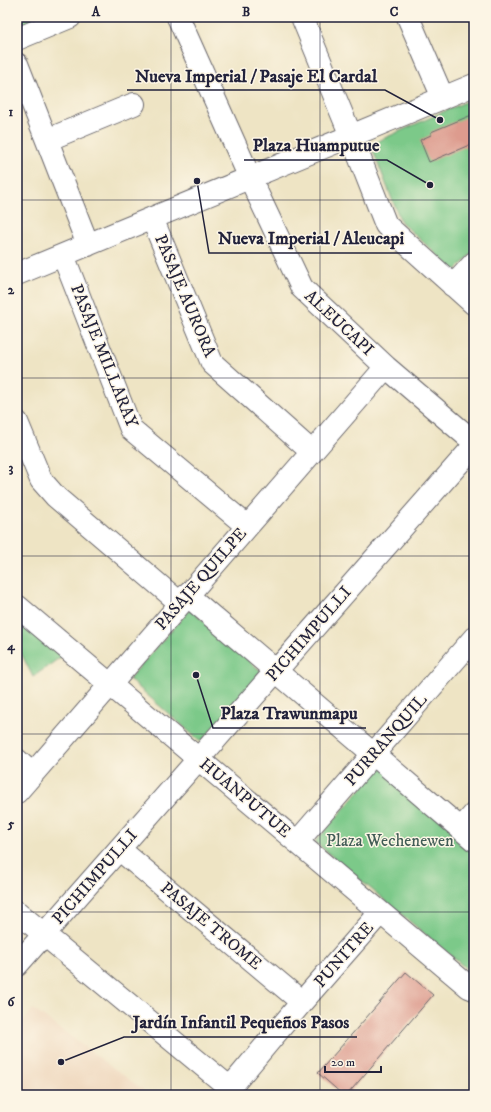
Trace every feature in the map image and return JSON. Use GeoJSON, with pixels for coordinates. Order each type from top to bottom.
{"type":"FeatureCollection","features":[{"type":"Feature","properties":{"kind":"street"},"geometry":{"type":"LineString","coordinates":[[17,39],[70,17]]}},
{"type":"Feature","properties":{"kind":"street","name":"ALEUCAPI"},"geometry":{"type":"LineString","coordinates":[[178,17],[250,178],[302,288],[386,367],[474,442]]}},
{"type":"Feature","properties":{"kind":"street"},"geometry":{"type":"LineString","coordinates":[[302,17],[386,226],[474,304]]}},
{"type":"Feature","properties":{"kind":"street"},"geometry":{"type":"LineString","coordinates":[[408,17],[442,98]]}},
{"type":"Feature","properties":{"kind":"street"},"geometry":{"type":"LineString","coordinates":[[17,64],[88,245]]}},
{"type":"Feature","properties":{"kind":"street"},"geometry":{"type":"LineString","coordinates":[[17,274],[474,85]]}},
{"type":"Feature","properties":{"kind":"street"},"geometry":{"type":"LineString","coordinates":[[47,140],[134,104]]}},
{"type":"Feature","properties":{"kind":"street","name":"PASAJE AURORA"},"geometry":{"type":"LineString","coordinates":[[152,218],[212,363],[312,452]]}},
{"type":"Feature","properties":{"kind":"street","name":"PASAJE MILLARAY"},"geometry":{"type":"LineString","coordinates":[[63,255],[131,430],[247,526]]}},
{"type":"Feature","properties":{"kind":"street"},"geometry":{"type":"LineString","coordinates":[[453,286],[474,263]]}},
{"type":"Feature","properties":{"kind":"street","name":"PASAJE QUILPE"},"geometry":{"type":"LineString","coordinates":[[17,792],[24,767],[110,684],[386,367]]}},
{"type":"Feature","properties":{"kind":"street"},"geometry":{"type":"LineString","coordinates":[[17,422],[41,480],[56,497],[276,671],[373,754],[470,828]]}},
{"type":"Feature","properties":{"kind":"street","name":"PICHIMPULLI"},"geometry":{"type":"LineString","coordinates":[[17,965],[474,446]]}},
{"type":"Feature","properties":{"kind":"street","name":"HUANPUTUE"},"geometry":{"type":"LineString","coordinates":[[17,606],[468,987],[474,989]]}},
{"type":"Feature","properties":{"kind":"street","name":"PURRANQUIL"},"geometry":{"type":"LineString","coordinates":[[297,842],[474,638]]}},
{"type":"Feature","properties":{"kind":"street","name":"PASAJE TROME"},"geometry":{"type":"LineString","coordinates":[[119,849],[302,1002]]}},
{"type":"Feature","properties":{"kind":"street"},"geometry":{"type":"LineString","coordinates":[[17,912],[44,934]]}},
{"type":"Feature","properties":{"kind":"street","name":"PUNITRE"},"geometry":{"type":"LineString","coordinates":[[44,934],[230,1088],[302,1002],[380,913]]}},
{"type":"Feature","properties":{"kind":"shaded area"},"geometry":{"type":"Polygon","coordinates":[[[33,1009],[150,1095],[17,1095],[17,1029],[33,1009]]]}},
{"type":"Feature","properties":{"kind":"green space"},"geometry":{"type":"Polygon","coordinates":[[[17,17],[46,17],[17,30],[17,17]]]}},
{"type":"Feature","properties":{"kind":"green space"},"geometry":{"type":"Polygon","coordinates":[[[474,98],[474,251],[455,271],[401,222],[372,148],[378,141],[474,98]]]}},
{"type":"Feature","properties":{"kind":"green space"},"geometry":{"type":"Polygon","coordinates":[[[190,609],[262,672],[201,742],[129,679],[190,609]]]}},
{"type":"Feature","properties":{"kind":"green space"},"geometry":{"type":"Polygon","coordinates":[[[17,619],[62,656],[33,677],[17,645],[17,619]]]}},
{"type":"Feature","properties":{"kind":"green space","name":"Plaza Wechenewen"},"geometry":{"type":"Polygon","coordinates":[[[380,767],[474,847],[474,975],[315,842],[380,767]]]}},
{"type":"Feature","properties":{"kind":"building"},"geometry":{"type":"Polygon","coordinates":[[[474,114],[474,143],[429,162],[420,140],[431,135],[431,132],[474,114]]]}},
{"type":"Feature","properties":{"kind":"building"},"geometry":{"type":"Polygon","coordinates":[[[406,972],[433,995],[347,1095],[343,1095],[318,1073],[406,972]]]}},
{"type":"Feature","properties":{"kind":"place","name":"Nueva Imperial / Pasaje El Cardal"},"geometry":{"type":"Point","coordinates":[440,120]}},
{"type":"Feature","properties":{"kind":"place","name":"Nueva Imperial / Aleucapi"},"geometry":{"type":"Point","coordinates":[197,181]}},
{"type":"Feature","properties":{"kind":"place","name":"Plaza Huamputue"},"geometry":{"type":"Point","coordinates":[430,185]}},
{"type":"Feature","properties":{"kind":"place","name":"Plaza Trawunmapu"},"geometry":{"type":"Point","coordinates":[196,675]}},
{"type":"Feature","properties":{"kind":"place","name":"Jardín Infantil Pequeños Pasos"},"geometry":{"type":"Point","coordinates":[61,1062]}}]}
